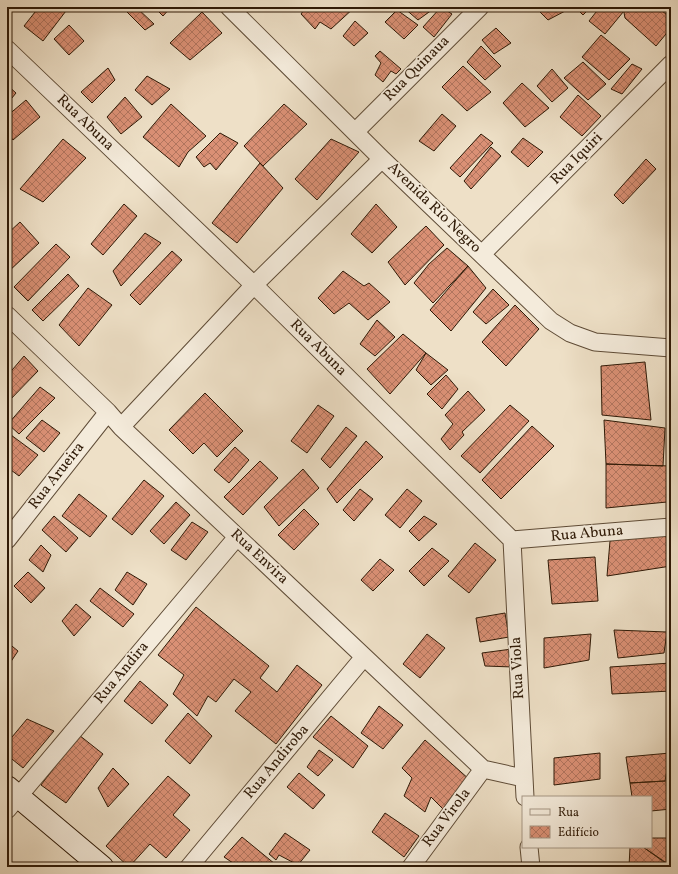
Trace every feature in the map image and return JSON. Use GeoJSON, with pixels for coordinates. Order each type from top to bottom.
{"type":"FeatureCollection","features":[{"type":"Feature","properties":{"kind":"street","name":"Rua Quinaua"},"geometry":{"type":"LineString","coordinates":[[355,132],[480,7]]}},
{"type":"Feature","properties":{"kind":"street","name":"Avenida Rio Negro"},"geometry":{"type":"LineString","coordinates":[[234,8],[382,159],[551,321],[570,333],[595,342],[671,348]]}},
{"type":"Feature","properties":{"kind":"street","name":"Rua Abuna"},"geometry":{"type":"LineString","coordinates":[[7,49],[254,285],[512,540],[671,527]]}},
{"type":"Feature","properties":{"kind":"street","name":"Rua Iquiri"},"geometry":{"type":"LineString","coordinates":[[482,254],[671,64]]}},
{"type":"Feature","properties":{"kind":"street"},"geometry":{"type":"LineString","coordinates":[[121,427],[254,285],[382,159]]}},
{"type":"Feature","properties":{"kind":"street","name":"Rua Envira"},"geometry":{"type":"LineString","coordinates":[[7,315],[108,412],[121,427],[483,769]]}},
{"type":"Feature","properties":{"kind":"street","name":"Rua Arueira"},"geometry":{"type":"LineString","coordinates":[[7,540],[108,412]]}},
{"type":"Feature","properties":{"kind":"street","name":"Rua Andira"},"geometry":{"type":"LineString","coordinates":[[11,798],[237,537]]}},
{"type":"Feature","properties":{"kind":"street","name":"Rua Viola"},"geometry":{"type":"LineString","coordinates":[[512,540],[525,796]]}},
{"type":"Feature","properties":{"kind":"street","name":"Rua Andiroba"},"geometry":{"type":"LineString","coordinates":[[189,867],[364,657]]}},
{"type":"Feature","properties":{"kind":"street"},"geometry":{"type":"LineString","coordinates":[[483,769],[523,778]]}},
{"type":"Feature","properties":{"kind":"street","name":"Rua Virola"},"geometry":{"type":"LineString","coordinates":[[411,867],[483,769]]}},
{"type":"Feature","properties":{"kind":"street"},"geometry":{"type":"LineString","coordinates":[[11,798],[102,867]]}},
{"type":"Feature","properties":{"kind":"street"},"geometry":{"type":"LineString","coordinates":[[529,848],[531,867]]}},
{"type":"Feature","properties":{"kind":"building"},"geometry":{"type":"Polygon","coordinates":[[[39,7],[69,7],[43,41],[24,26],[39,7]]]}},
{"type":"Feature","properties":{"kind":"building"},"geometry":{"type":"Polygon","coordinates":[[[128,7],[136,7],[154,24],[145,30],[125,10],[128,7]]]}},
{"type":"Feature","properties":{"kind":"building"},"geometry":{"type":"Polygon","coordinates":[[[154,7],[171,7],[163,16],[154,7]]]}},
{"type":"Feature","properties":{"kind":"building"},"geometry":{"type":"Polygon","coordinates":[[[306,7],[355,7],[331,29],[320,22],[315,29],[301,14],[306,7]]]}},
{"type":"Feature","properties":{"kind":"building"},"geometry":{"type":"Polygon","coordinates":[[[403,7],[436,7],[418,20],[403,7]]]}},
{"type":"Feature","properties":{"kind":"building"},"geometry":{"type":"Polygon","coordinates":[[[441,7],[452,14],[434,37],[423,27],[441,7]]]}},
{"type":"Feature","properties":{"kind":"building"},"geometry":{"type":"Polygon","coordinates":[[[535,7],[565,7],[567,10],[548,20],[535,7]]]}},
{"type":"Feature","properties":{"kind":"building"},"geometry":{"type":"Polygon","coordinates":[[[575,7],[591,7],[583,15],[575,7]]]}},
{"type":"Feature","properties":{"kind":"building"},"geometry":{"type":"Polygon","coordinates":[[[600,7],[618,7],[624,11],[605,34],[589,21],[600,7]]]}},
{"type":"Feature","properties":{"kind":"building"},"geometry":{"type":"Polygon","coordinates":[[[623,7],[657,7],[671,18],[671,28],[656,46],[625,18],[623,7]]]}},
{"type":"Feature","properties":{"kind":"building"},"geometry":{"type":"Polygon","coordinates":[[[397,10],[418,25],[404,39],[385,22],[397,10]]]}},
{"type":"Feature","properties":{"kind":"building"},"geometry":{"type":"Polygon","coordinates":[[[202,12],[222,33],[190,60],[170,43],[202,12]]]}},
{"type":"Feature","properties":{"kind":"building"},"geometry":{"type":"Polygon","coordinates":[[[355,21],[368,33],[354,46],[343,36],[355,21]]]}},
{"type":"Feature","properties":{"kind":"building"},"geometry":{"type":"Polygon","coordinates":[[[69,25],[84,41],[69,55],[54,39],[69,25]]]}},
{"type":"Feature","properties":{"kind":"building"},"geometry":{"type":"Polygon","coordinates":[[[496,28],[511,43],[494,54],[482,40],[496,28]]]}},
{"type":"Feature","properties":{"kind":"building"},"geometry":{"type":"Polygon","coordinates":[[[601,35],[630,59],[609,80],[582,57],[601,35]]]}},
{"type":"Feature","properties":{"kind":"building"},"geometry":{"type":"Polygon","coordinates":[[[481,46],[501,66],[485,80],[467,62],[481,46]]]}},
{"type":"Feature","properties":{"kind":"building"},"geometry":{"type":"Polygon","coordinates":[[[380,51],[401,69],[396,74],[391,71],[383,82],[375,75],[381,63],[375,56],[380,51]]]}},
{"type":"Feature","properties":{"kind":"building"},"geometry":{"type":"Polygon","coordinates":[[[583,62],[606,84],[588,100],[564,78],[583,62]]]}},
{"type":"Feature","properties":{"kind":"building"},"geometry":{"type":"Polygon","coordinates":[[[632,64],[642,69],[622,94],[611,89],[632,64]]]}},
{"type":"Feature","properties":{"kind":"building"},"geometry":{"type":"Polygon","coordinates":[[[463,66],[491,92],[467,111],[442,87],[463,66]]]}},
{"type":"Feature","properties":{"kind":"building"},"geometry":{"type":"Polygon","coordinates":[[[108,68],[115,80],[92,103],[81,92],[108,68]]]}},
{"type":"Feature","properties":{"kind":"building"},"geometry":{"type":"Polygon","coordinates":[[[552,69],[568,88],[552,102],[537,86],[552,69]]]}},
{"type":"Feature","properties":{"kind":"building"},"geometry":{"type":"Polygon","coordinates":[[[147,76],[170,89],[152,105],[135,90],[147,76]]]}},
{"type":"Feature","properties":{"kind":"building"},"geometry":{"type":"Polygon","coordinates":[[[522,83],[549,108],[525,127],[503,103],[522,83]]]}},
{"type":"Feature","properties":{"kind":"building"},"geometry":{"type":"Polygon","coordinates":[[[7,85],[16,93],[7,104],[7,85]]]}},
{"type":"Feature","properties":{"kind":"building"},"geometry":{"type":"Polygon","coordinates":[[[578,95],[601,116],[582,136],[560,117],[578,95]]]}},
{"type":"Feature","properties":{"kind":"building"},"geometry":{"type":"Polygon","coordinates":[[[125,97],[142,117],[121,134],[107,117],[125,97]]]}},
{"type":"Feature","properties":{"kind":"building"},"geometry":{"type":"Polygon","coordinates":[[[26,100],[40,117],[13,140],[7,132],[7,116],[26,100]]]}},
{"type":"Feature","properties":{"kind":"building"},"geometry":{"type":"Polygon","coordinates":[[[171,104],[206,136],[188,152],[179,167],[143,137],[171,104]]]}},
{"type":"Feature","properties":{"kind":"building"},"geometry":{"type":"Polygon","coordinates":[[[284,104],[307,124],[263,166],[244,146],[284,104]]]}},
{"type":"Feature","properties":{"kind":"building"},"geometry":{"type":"Polygon","coordinates":[[[442,114],[456,126],[434,151],[419,141],[442,114]]]}},
{"type":"Feature","properties":{"kind":"building"},"geometry":{"type":"Polygon","coordinates":[[[220,133],[238,143],[216,170],[210,163],[204,167],[196,157],[220,133]]]}},
{"type":"Feature","properties":{"kind":"building"},"geometry":{"type":"Polygon","coordinates":[[[481,134],[493,143],[460,177],[450,168],[481,134]]]}},
{"type":"Feature","properties":{"kind":"building"},"geometry":{"type":"Polygon","coordinates":[[[523,138],[543,152],[528,167],[511,152],[523,138]]]}},
{"type":"Feature","properties":{"kind":"building"},"geometry":{"type":"Polygon","coordinates":[[[63,139],[86,158],[43,202],[20,189],[63,139]]]}},
{"type":"Feature","properties":{"kind":"building"},"geometry":{"type":"Polygon","coordinates":[[[331,139],[359,152],[317,200],[295,179],[331,139]]]}},
{"type":"Feature","properties":{"kind":"building"},"geometry":{"type":"Polygon","coordinates":[[[491,147],[501,156],[471,189],[464,181],[491,147]]]}},
{"type":"Feature","properties":{"kind":"building"},"geometry":{"type":"Polygon","coordinates":[[[646,159],[656,169],[623,204],[614,195],[646,159]]]}},
{"type":"Feature","properties":{"kind":"building"},"geometry":{"type":"Polygon","coordinates":[[[260,163],[283,188],[237,243],[212,223],[260,163]]]}},
{"type":"Feature","properties":{"kind":"building"},"geometry":{"type":"Polygon","coordinates":[[[124,204],[137,216],[103,255],[91,244],[124,204]]]}},
{"type":"Feature","properties":{"kind":"building"},"geometry":{"type":"Polygon","coordinates":[[[376,204],[397,227],[372,253],[351,234],[376,204]]]}},
{"type":"Feature","properties":{"kind":"building"},"geometry":{"type":"Polygon","coordinates":[[[20,222],[39,243],[7,273],[7,234],[20,222]]]}},
{"type":"Feature","properties":{"kind":"building"},"geometry":{"type":"Polygon","coordinates":[[[426,226],[444,245],[405,285],[388,262],[426,226]]]}},
{"type":"Feature","properties":{"kind":"building"},"geometry":{"type":"Polygon","coordinates":[[[145,233],[161,243],[121,286],[113,271],[145,233]]]}},
{"type":"Feature","properties":{"kind":"building"},"geometry":{"type":"Polygon","coordinates":[[[56,244],[70,257],[28,301],[14,287],[56,244]]]}},
{"type":"Feature","properties":{"kind":"building"},"geometry":{"type":"Polygon","coordinates":[[[447,248],[468,266],[433,303],[414,283],[429,264],[447,248]]]}},
{"type":"Feature","properties":{"kind":"building"},"geometry":{"type":"Polygon","coordinates":[[[172,251],[182,260],[140,305],[130,295],[172,251]]]}},
{"type":"Feature","properties":{"kind":"building"},"geometry":{"type":"Polygon","coordinates":[[[468,266],[486,288],[451,331],[430,310],[468,266]]]}},
{"type":"Feature","properties":{"kind":"building"},"geometry":{"type":"Polygon","coordinates":[[[343,271],[364,286],[369,283],[390,302],[368,320],[349,303],[334,314],[318,298],[343,271]]]}},
{"type":"Feature","properties":{"kind":"building"},"geometry":{"type":"Polygon","coordinates":[[[68,274],[79,286],[43,321],[32,310],[68,274]]]}},
{"type":"Feature","properties":{"kind":"building"},"geometry":{"type":"Polygon","coordinates":[[[88,288],[112,305],[79,346],[59,325],[88,288]]]}},
{"type":"Feature","properties":{"kind":"building"},"geometry":{"type":"Polygon","coordinates":[[[493,289],[509,305],[486,324],[473,312],[493,289]]]}},
{"type":"Feature","properties":{"kind":"building"},"geometry":{"type":"Polygon","coordinates":[[[515,305],[539,329],[506,366],[482,342],[515,305]]]}},
{"type":"Feature","properties":{"kind":"building"},"geometry":{"type":"Polygon","coordinates":[[[377,320],[395,337],[375,356],[360,344],[377,320]]]}},
{"type":"Feature","properties":{"kind":"building"},"geometry":{"type":"Polygon","coordinates":[[[403,334],[426,353],[390,394],[367,369],[403,334]]]}},
{"type":"Feature","properties":{"kind":"building"},"geometry":{"type":"Polygon","coordinates":[[[426,353],[448,370],[431,385],[416,370],[426,353]]]}},
{"type":"Feature","properties":{"kind":"building"},"geometry":{"type":"Polygon","coordinates":[[[24,356],[38,371],[7,403],[7,376],[24,356]]]}},
{"type":"Feature","properties":{"kind":"building"},"geometry":{"type":"Polygon","coordinates":[[[645,362],[651,420],[602,415],[601,366],[645,362]]]}},
{"type":"Feature","properties":{"kind":"building"},"geometry":{"type":"Polygon","coordinates":[[[446,375],[458,389],[442,409],[427,394],[446,375]]]}},
{"type":"Feature","properties":{"kind":"building"},"geometry":{"type":"Polygon","coordinates":[[[40,387],[55,398],[19,434],[8,424],[40,387]]]}},
{"type":"Feature","properties":{"kind":"building"},"geometry":{"type":"Polygon","coordinates":[[[468,391],[485,410],[462,432],[464,435],[450,450],[441,439],[453,424],[445,415],[468,391]]]}},
{"type":"Feature","properties":{"kind":"building"},"geometry":{"type":"Polygon","coordinates":[[[205,393],[243,431],[217,457],[204,443],[193,454],[169,430],[205,393]]]}},
{"type":"Feature","properties":{"kind":"building"},"geometry":{"type":"Polygon","coordinates":[[[318,405],[334,416],[307,453],[291,441],[318,405]]]}},
{"type":"Feature","properties":{"kind":"building"},"geometry":{"type":"Polygon","coordinates":[[[510,405],[529,421],[480,473],[461,456],[510,405]]]}},
{"type":"Feature","properties":{"kind":"building"},"geometry":{"type":"Polygon","coordinates":[[[42,420],[60,433],[44,452],[26,438],[42,420]]]}},
{"type":"Feature","properties":{"kind":"building"},"geometry":{"type":"Polygon","coordinates":[[[604,420],[665,428],[663,466],[606,464],[604,420]]]}},
{"type":"Feature","properties":{"kind":"building"},"geometry":{"type":"Polygon","coordinates":[[[532,426],[554,446],[501,499],[482,480],[532,426]]]}},
{"type":"Feature","properties":{"kind":"building"},"geometry":{"type":"Polygon","coordinates":[[[346,427],[357,436],[330,468],[321,459],[346,427]]]}},
{"type":"Feature","properties":{"kind":"building"},"geometry":{"type":"Polygon","coordinates":[[[7,432],[38,455],[19,476],[7,467],[7,432]]]}},
{"type":"Feature","properties":{"kind":"building"},"geometry":{"type":"Polygon","coordinates":[[[366,441],[383,457],[337,503],[327,489],[366,441]]]}},
{"type":"Feature","properties":{"kind":"building"},"geometry":{"type":"Polygon","coordinates":[[[235,447],[249,460],[229,483],[214,470],[235,447]]]}},
{"type":"Feature","properties":{"kind":"building"},"geometry":{"type":"Polygon","coordinates":[[[260,461],[278,478],[243,515],[224,497],[260,461]]]}},
{"type":"Feature","properties":{"kind":"building"},"geometry":{"type":"Polygon","coordinates":[[[606,464],[671,466],[667,502],[606,508],[606,464]]]}},
{"type":"Feature","properties":{"kind":"building"},"geometry":{"type":"Polygon","coordinates":[[[303,469],[319,488],[279,526],[264,507],[303,469]]]}},
{"type":"Feature","properties":{"kind":"building"},"geometry":{"type":"Polygon","coordinates":[[[144,480],[164,496],[132,535],[112,519],[144,480]]]}},
{"type":"Feature","properties":{"kind":"building"},"geometry":{"type":"Polygon","coordinates":[[[360,489],[373,499],[354,521],[343,510],[360,489]]]}},
{"type":"Feature","properties":{"kind":"building"},"geometry":{"type":"Polygon","coordinates":[[[407,489],[422,501],[400,528],[385,515],[407,489]]]}},
{"type":"Feature","properties":{"kind":"building"},"geometry":{"type":"Polygon","coordinates":[[[79,494],[107,516],[90,537],[62,516],[79,494]]]}},
{"type":"Feature","properties":{"kind":"building"},"geometry":{"type":"Polygon","coordinates":[[[176,502],[190,515],[164,544],[150,531],[176,502]]]}},
{"type":"Feature","properties":{"kind":"building"},"geometry":{"type":"Polygon","coordinates":[[[304,509],[319,524],[294,550],[278,535],[304,509]]]}},
{"type":"Feature","properties":{"kind":"building"},"geometry":{"type":"Polygon","coordinates":[[[54,516],[78,538],[66,552],[42,530],[54,516]]]}},
{"type":"Feature","properties":{"kind":"building"},"geometry":{"type":"Polygon","coordinates":[[[424,516],[437,524],[419,541],[409,531],[424,516]]]}},
{"type":"Feature","properties":{"kind":"building"},"geometry":{"type":"Polygon","coordinates":[[[192,522],[208,532],[186,560],[171,550],[192,522]]]}},
{"type":"Feature","properties":{"kind":"building"},"geometry":{"type":"Polygon","coordinates":[[[671,532],[671,566],[607,576],[610,541],[671,532]]]}},
{"type":"Feature","properties":{"kind":"building"},"geometry":{"type":"Polygon","coordinates":[[[475,543],[496,560],[469,593],[448,576],[475,543]]]}},
{"type":"Feature","properties":{"kind":"building"},"geometry":{"type":"Polygon","coordinates":[[[41,545],[51,555],[43,572],[29,560],[41,545]]]}},
{"type":"Feature","properties":{"kind":"building"},"geometry":{"type":"Polygon","coordinates":[[[432,548],[449,561],[424,586],[409,571],[432,548]]]}},
{"type":"Feature","properties":{"kind":"building"},"geometry":{"type":"Polygon","coordinates":[[[595,557],[598,601],[552,604],[548,560],[595,557]]]}},
{"type":"Feature","properties":{"kind":"building"},"geometry":{"type":"Polygon","coordinates":[[[380,559],[394,570],[373,591],[361,580],[380,559]]]}},
{"type":"Feature","properties":{"kind":"building"},"geometry":{"type":"Polygon","coordinates":[[[28,572],[45,588],[31,603],[14,586],[28,572]]]}},
{"type":"Feature","properties":{"kind":"building"},"geometry":{"type":"Polygon","coordinates":[[[127,572],[147,584],[133,605],[115,590],[127,572]]]}},
{"type":"Feature","properties":{"kind":"building"},"geometry":{"type":"Polygon","coordinates":[[[100,588],[134,614],[123,627],[90,601],[100,588]]]}},
{"type":"Feature","properties":{"kind":"building"},"geometry":{"type":"Polygon","coordinates":[[[76,604],[91,617],[74,636],[62,621],[76,604]]]}},
{"type":"Feature","properties":{"kind":"building"},"geometry":{"type":"Polygon","coordinates":[[[196,607],[269,666],[260,678],[277,692],[297,665],[322,685],[276,744],[235,711],[251,692],[234,679],[216,702],[208,696],[197,716],[173,694],[184,675],[158,655],[196,607]]]}},
{"type":"Feature","properties":{"kind":"building"},"geometry":{"type":"Polygon","coordinates":[[[505,613],[509,637],[480,642],[476,618],[505,613]]]}},
{"type":"Feature","properties":{"kind":"building"},"geometry":{"type":"Polygon","coordinates":[[[614,630],[667,632],[664,653],[618,658],[614,630]]]}},
{"type":"Feature","properties":{"kind":"building"},"geometry":{"type":"Polygon","coordinates":[[[427,634],[445,648],[420,678],[403,664],[427,634]]]}},
{"type":"Feature","properties":{"kind":"building"},"geometry":{"type":"Polygon","coordinates":[[[591,634],[589,660],[544,668],[544,638],[591,634]]]}},
{"type":"Feature","properties":{"kind":"building"},"geometry":{"type":"Polygon","coordinates":[[[7,642],[18,651],[8,666],[7,665],[7,642]]]}},
{"type":"Feature","properties":{"kind":"building"},"geometry":{"type":"Polygon","coordinates":[[[512,649],[513,667],[485,666],[482,653],[512,649]]]}},
{"type":"Feature","properties":{"kind":"building"},"geometry":{"type":"Polygon","coordinates":[[[671,663],[671,691],[612,694],[610,667],[671,663]]]}},
{"type":"Feature","properties":{"kind":"building"},"geometry":{"type":"Polygon","coordinates":[[[140,681],[168,705],[152,724],[124,701],[140,681]]]}},
{"type":"Feature","properties":{"kind":"building"},"geometry":{"type":"Polygon","coordinates":[[[379,706],[403,725],[383,749],[361,733],[379,706]]]}},
{"type":"Feature","properties":{"kind":"building"},"geometry":{"type":"Polygon","coordinates":[[[188,713],[212,736],[190,764],[165,741],[188,713]]]}},
{"type":"Feature","properties":{"kind":"building"},"geometry":{"type":"Polygon","coordinates":[[[331,716],[368,746],[353,768],[313,737],[331,716]]]}},
{"type":"Feature","properties":{"kind":"building"},"geometry":{"type":"Polygon","coordinates":[[[27,719],[54,731],[23,768],[7,755],[7,743],[27,719]]]}},
{"type":"Feature","properties":{"kind":"building"},"geometry":{"type":"Polygon","coordinates":[[[79,735],[103,754],[66,803],[41,785],[79,735]]]}},
{"type":"Feature","properties":{"kind":"building"},"geometry":{"type":"Polygon","coordinates":[[[425,740],[470,780],[443,809],[431,797],[425,812],[404,796],[412,778],[402,768],[425,740]]]}},
{"type":"Feature","properties":{"kind":"building"},"geometry":{"type":"Polygon","coordinates":[[[319,750],[333,760],[318,776],[307,767],[319,750]]]}},
{"type":"Feature","properties":{"kind":"building"},"geometry":{"type":"Polygon","coordinates":[[[600,753],[600,779],[554,785],[554,758],[600,753]]]}},
{"type":"Feature","properties":{"kind":"building"},"geometry":{"type":"Polygon","coordinates":[[[670,753],[665,781],[630,783],[626,757],[670,753]]]}},
{"type":"Feature","properties":{"kind":"building"},"geometry":{"type":"Polygon","coordinates":[[[113,768],[129,784],[108,807],[98,788],[113,768]]]}},
{"type":"Feature","properties":{"kind":"building"},"geometry":{"type":"Polygon","coordinates":[[[299,773],[325,795],[313,809],[287,787],[299,773]]]}},
{"type":"Feature","properties":{"kind":"building"},"geometry":{"type":"Polygon","coordinates":[[[168,776],[190,795],[173,815],[190,830],[166,858],[150,844],[129,867],[106,846],[168,776]]]}},
{"type":"Feature","properties":{"kind":"building"},"geometry":{"type":"Polygon","coordinates":[[[671,781],[671,809],[652,811],[652,796],[632,796],[630,783],[671,781]]]}},
{"type":"Feature","properties":{"kind":"building"},"geometry":{"type":"Polygon","coordinates":[[[385,813],[419,836],[404,857],[372,832],[385,813]]]}},
{"type":"Feature","properties":{"kind":"building"},"geometry":{"type":"Polygon","coordinates":[[[285,833],[310,850],[298,865],[279,855],[276,860],[269,854],[285,833]]]}},
{"type":"Feature","properties":{"kind":"building"},"geometry":{"type":"Polygon","coordinates":[[[242,837],[275,864],[271,867],[239,867],[224,857],[242,837]]]}},
{"type":"Feature","properties":{"kind":"building"},"geometry":{"type":"Polygon","coordinates":[[[652,838],[671,838],[671,866],[644,848],[652,848],[652,838]]]}},
{"type":"Feature","properties":{"kind":"building"},"geometry":{"type":"Polygon","coordinates":[[[630,848],[644,848],[671,867],[629,867],[630,848]]]}}]}
